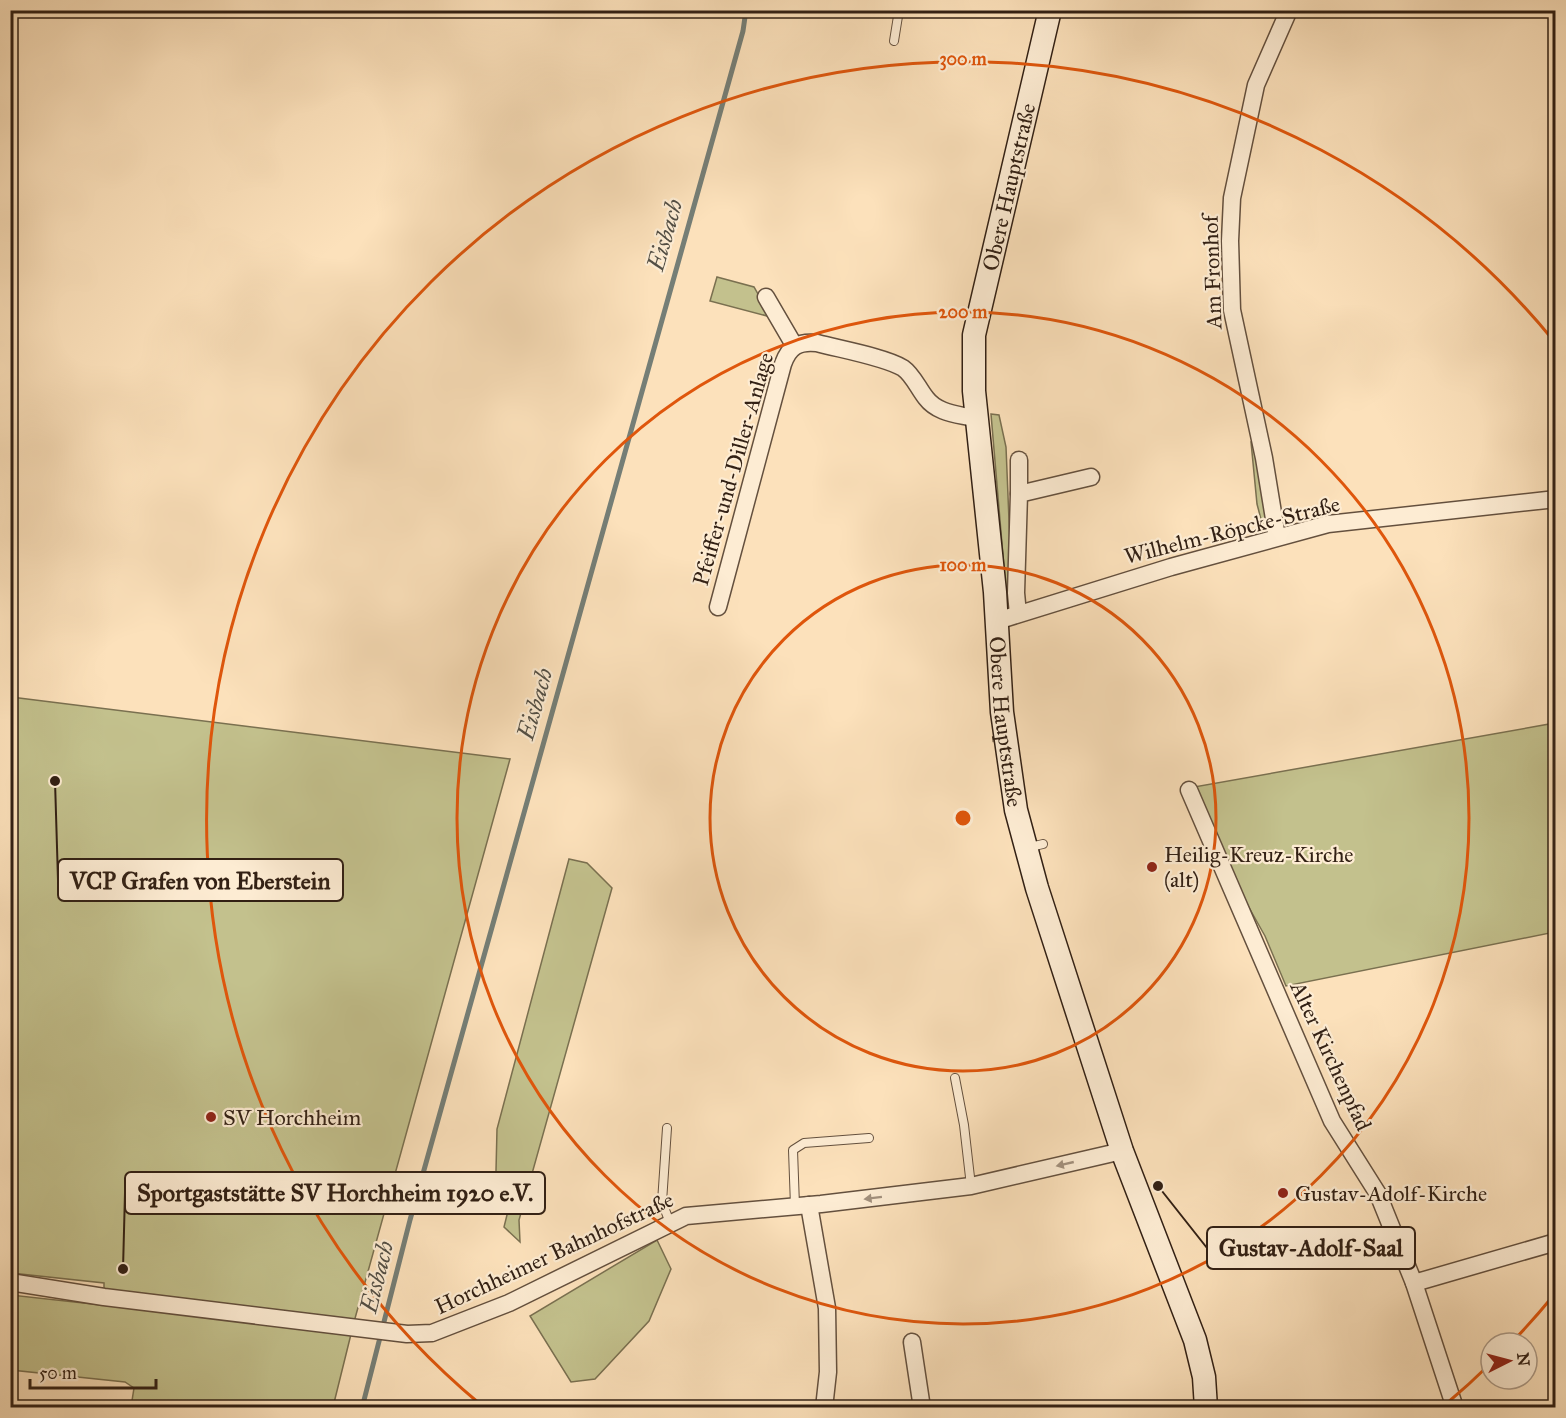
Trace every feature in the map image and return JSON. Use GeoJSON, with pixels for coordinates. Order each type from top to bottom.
{"type":"FeatureCollection","features":[{"type":"Feature","properties":{"kind":"main road","name":"Obere Hauptstraße"},"geometry":{"type":"LineString","coordinates":[[1047,11],[974,336],[973,362],[977,419],[1007,618],[1002,712],[1007,752],[1122,1150],[1195,1340],[1204,1377],[1206,1407]]}},
{"type":"Feature","properties":{"kind":"street","name":"Am Fronhof"},"geometry":{"type":"LineString","coordinates":[[1278,537],[1264,458],[1234,320],[1230,241],[1232,198],[1256,85],[1289,10]]}},
{"type":"Feature","properties":{"kind":"street","name":"Pfeiffer-und-Diller-Anlage"},"geometry":{"type":"LineString","coordinates":[[766,297],[794,345]]}},
{"type":"Feature","properties":{"kind":"street","name":"Pfeiffer-und-Diller-Anlage"},"geometry":{"type":"LineString","coordinates":[[718,607],[783,364],[787,352],[794,345],[806,342],[817,343],[893,363],[907,371],[927,400],[935,407],[977,419]]}},
{"type":"Feature","properties":{"kind":"street","name":"Obere Hauptstraße"},"geometry":{"type":"LineString","coordinates":[[1007,618],[1016,570],[1018,459]]}},
{"type":"Feature","properties":{"kind":"street"},"geometry":{"type":"LineString","coordinates":[[1019,494],[1091,477]]}},
{"type":"Feature","properties":{"kind":"street","name":"Wilhelm-Röpcke-Straße"},"geometry":{"type":"LineString","coordinates":[[1007,618],[1171,567],[1328,524],[1556,499]]}},
{"type":"Feature","properties":{"kind":"street","name":"Alter Kirchenpfad"},"geometry":{"type":"LineString","coordinates":[[1189,790],[1332,1120],[1378,1194],[1414,1283],[1455,1407]]}},
{"type":"Feature","properties":{"kind":"street","name":"Horchheimer Bahnhofstraße"},"geometry":{"type":"LineString","coordinates":[[10,1282],[104,1297],[407,1334],[432,1333],[509,1303],[686,1216],[802,1206],[971,1186],[1122,1150]]}},
{"type":"Feature","properties":{"kind":"street"},"geometry":{"type":"LineString","coordinates":[[802,1206],[826,1308],[828,1372],[824,1407]]}},
{"type":"Feature","properties":{"kind":"street"},"geometry":{"type":"LineString","coordinates":[[1414,1283],[1556,1242]]}},
{"type":"Feature","properties":{"kind":"street"},"geometry":{"type":"LineString","coordinates":[[912,1342],[922,1407]]}},
{"type":"Feature","properties":{"kind":"lane"},"geometry":{"type":"LineString","coordinates":[[894,41],[899,10]]}},
{"type":"Feature","properties":{"kind":"lane"},"geometry":{"type":"LineString","coordinates":[[955,1078],[964,1125],[971,1186]]}},
{"type":"Feature","properties":{"kind":"lane"},"geometry":{"type":"LineString","coordinates":[[667,1128],[662,1202],[670,1223]]}},
{"type":"Feature","properties":{"kind":"lane"},"geometry":{"type":"LineString","coordinates":[[802,1206],[793,1150],[804,1143],[869,1138]]}},
{"type":"Feature","properties":{"kind":"shaded area"},"geometry":{"type":"Polygon","coordinates":[[[717,277],[754,287],[771,317],[710,301],[717,277]]]}},
{"type":"Feature","properties":{"kind":"shaded area"},"geometry":{"type":"Polygon","coordinates":[[[991,414],[999,415],[1006,447],[1012,593],[1009,597],[1006,591],[991,414]]]}},
{"type":"Feature","properties":{"kind":"shaded area"},"geometry":{"type":"Polygon","coordinates":[[[1251,442],[1253,442],[1262,481],[1268,525],[1263,527],[1257,504],[1251,442]]]}},
{"type":"Feature","properties":{"kind":"shaded area","name":"SV Horchheim"},"geometry":{"type":"Polygon","coordinates":[[[11,697],[510,759],[354,1322],[333,1407],[131,1407],[134,1388],[125,1382],[11,1370],[11,1295],[138,1309],[104,1290],[104,1283],[11,1273],[11,697]]]}},
{"type":"Feature","properties":{"kind":"shaded area"},"geometry":{"type":"Polygon","coordinates":[[[1555,723],[1555,932],[1286,986],[1265,936],[1238,888],[1194,787],[1555,723]]]}},
{"type":"Feature","properties":{"kind":"shaded area"},"geometry":{"type":"Polygon","coordinates":[[[569,859],[587,863],[612,888],[519,1220],[520,1242],[504,1227],[507,1202],[500,1193],[496,1171],[497,1129],[569,859]]]}},
{"type":"Feature","properties":{"kind":"shaded area"},"geometry":{"type":"Polygon","coordinates":[[[657,1240],[671,1269],[649,1321],[595,1379],[571,1382],[530,1316],[657,1240]]]}},
{"type":"Feature","properties":{"kind":"waterway","name":"Eisbach"},"geometry":{"type":"LineString","coordinates":[[362,1408],[410,1220],[743,31],[746,10]]}},
{"type":"Feature","properties":{"kind":"place","name":"VCP Grafen von Eberstein"},"geometry":{"type":"Point","coordinates":[55,781]}},
{"type":"Feature","properties":{"kind":"place","name":"Heilig-Kreuz-Kirche (alt)"},"geometry":{"type":"Point","coordinates":[1152,867]}},
{"type":"Feature","properties":{"kind":"place","name":"SV Horchheim"},"geometry":{"type":"Point","coordinates":[211,1117]}},
{"type":"Feature","properties":{"kind":"place","name":"Gustav-Adolf-Saal"},"geometry":{"type":"Point","coordinates":[1158,1186]}},
{"type":"Feature","properties":{"kind":"place","name":"Gustav-Adolf-Kirche"},"geometry":{"type":"Point","coordinates":[1283,1193]}},
{"type":"Feature","properties":{"kind":"place","name":"Sportgaststätte SV Horchheim 1920 e.V."},"geometry":{"type":"Point","coordinates":[123,1269]}}]}
